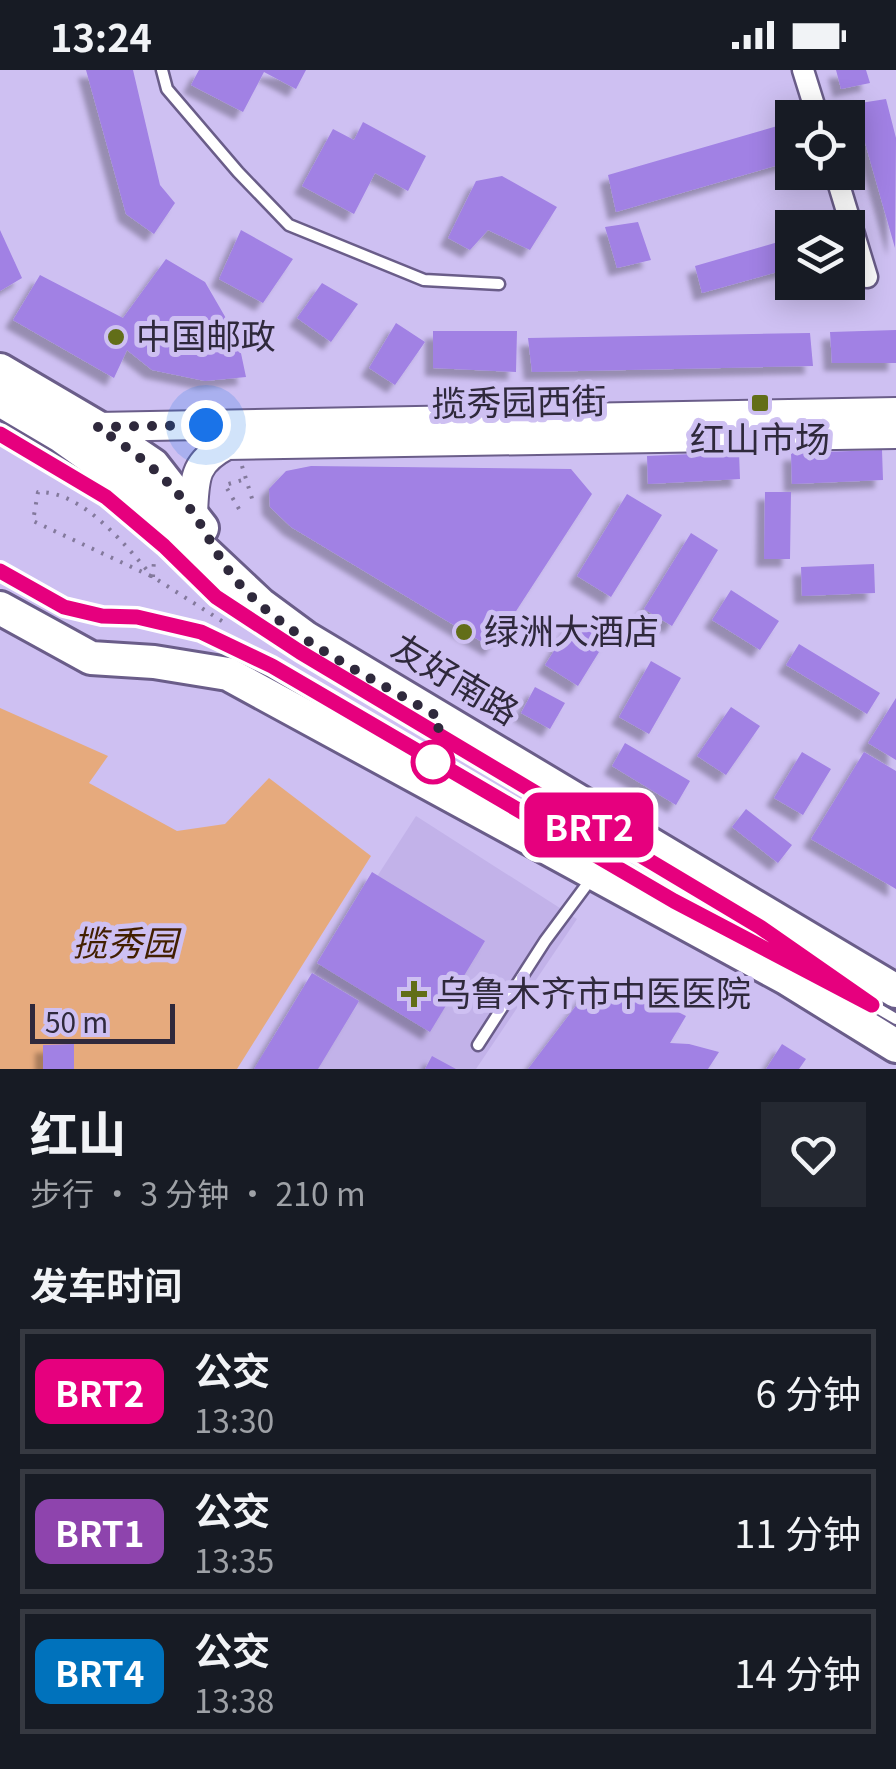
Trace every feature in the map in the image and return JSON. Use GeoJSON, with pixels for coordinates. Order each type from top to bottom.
{"type":"FeatureCollection","features":[{"type":"Feature","properties":{"kind":"main road"},"geometry":{"type":"LineString","coordinates":[[0,370],[154,466],[193,513],[235,579]]}},
{"type":"Feature","properties":{"kind":"main road","name":"友好南路"},"geometry":{"type":"LineString","coordinates":[[0,400],[61,436],[145,496],[260,604],[306,638],[884,998]]}},
{"type":"Feature","properties":{"kind":"main road"},"geometry":{"type":"LineString","coordinates":[[3,617],[91,658],[154,662],[228,674],[601,868],[896,1046]]}},
{"type":"Feature","properties":{"kind":"street"},"geometry":{"type":"LineString","coordinates":[[803,70],[812,100]]}},
{"type":"Feature","properties":{"kind":"street"},"geometry":{"type":"LineString","coordinates":[[840,190],[867,277]]}},
{"type":"Feature","properties":{"kind":"street","name":"揽秀园西街"},"geometry":{"type":"LineString","coordinates":[[97,427],[896,412]]}},
{"type":"Feature","properties":{"kind":"street","name":"揽秀园西街"},"geometry":{"type":"LineString","coordinates":[[193,513],[196,474],[209,454],[227,445],[896,434]]}},
{"type":"Feature","properties":{"kind":"lane"},"geometry":{"type":"LineString","coordinates":[[162,70],[167,89],[289,225],[424,280],[500,284]]}},
{"type":"Feature","properties":{"kind":"lane"},"geometry":{"type":"LineString","coordinates":[[0,434],[106,497],[216,597],[328,671],[475,758]]}},
{"type":"Feature","properties":{"kind":"lane"},"geometry":{"type":"LineString","coordinates":[[0,571],[64,607],[102,616],[137,617],[201,632],[272,666],[601,868],[545,941],[478,1044]]}},
{"type":"Feature","properties":{"kind":"lane"},"geometry":{"type":"LineString","coordinates":[[760,927],[884,998],[896,1019]]}},
{"type":"Feature","properties":{"kind":"lane"},"geometry":{"type":"LineString","coordinates":[[773,953],[884,998]]}},
{"type":"Feature","properties":{"kind":"path"},"geometry":{"type":"LineString","coordinates":[[238,509],[226,485],[246,479]]}},
{"type":"Feature","properties":{"kind":"path"},"geometry":{"type":"LineString","coordinates":[[38,492],[56,492],[112,528],[153,577],[33,521],[38,492]]}},
{"type":"Feature","properties":{"kind":"path"},"geometry":{"type":"LineString","coordinates":[[153,577],[154,560]]}},
{"type":"Feature","properties":{"kind":"shaded area","name":"乌鲁木齐市中医医院"},"geometry":{"type":"Polygon","coordinates":[[[416,816],[577,919],[476,1069],[253,1069],[416,816]]]}},
{"type":"Feature","properties":{"kind":"green space","name":"揽秀园"},"geometry":{"type":"Polygon","coordinates":[[[0,708],[108,756],[89,783],[177,831],[225,824],[269,778],[371,856],[237,1069],[0,1069],[0,708]]]}},
{"type":"Feature","properties":{"kind":"building"},"geometry":{"type":"Polygon","coordinates":[[[86,70],[133,70],[160,185],[175,203],[154,234],[126,214],[86,70]]]}},
{"type":"Feature","properties":{"kind":"building"},"geometry":{"type":"Polygon","coordinates":[[[199,70],[306,70],[296,89],[264,72],[243,112],[191,85],[199,70]]]}},
{"type":"Feature","properties":{"kind":"building"},"geometry":{"type":"Polygon","coordinates":[[[836,70],[866,70],[870,83],[841,89],[836,70]]]}},
{"type":"Feature","properties":{"kind":"building"},"geometry":{"type":"Polygon","coordinates":[[[886,99],[896,138],[895,248],[865,143],[865,102],[886,99]]]}},
{"type":"Feature","properties":{"kind":"building"},"geometry":{"type":"Polygon","coordinates":[[[363,122],[426,156],[408,191],[375,173],[354,214],[302,186],[333,129],[354,140],[363,122]]]}},
{"type":"Feature","properties":{"kind":"building"},"geometry":{"type":"Polygon","coordinates":[[[775,127],[775,166],[616,212],[608,175],[775,127]]]}},
{"type":"Feature","properties":{"kind":"building"},"geometry":{"type":"Polygon","coordinates":[[[502,176],[557,207],[530,250],[488,230],[470,250],[448,238],[476,181],[502,176]]]}},
{"type":"Feature","properties":{"kind":"building"},"geometry":{"type":"Polygon","coordinates":[[[638,222],[651,260],[617,268],[605,227],[638,222]]]}},
{"type":"Feature","properties":{"kind":"building"},"geometry":{"type":"Polygon","coordinates":[[[0,230],[22,278],[0,291],[0,230]]]}},
{"type":"Feature","properties":{"kind":"building"},"geometry":{"type":"Polygon","coordinates":[[[241,230],[293,259],[263,303],[219,279],[241,230]]]}},
{"type":"Feature","properties":{"kind":"building"},"geometry":{"type":"Polygon","coordinates":[[[775,243],[775,273],[702,293],[695,266],[775,243]]]}},
{"type":"Feature","properties":{"kind":"building"},"geometry":{"type":"Polygon","coordinates":[[[166,259],[205,282],[238,339],[246,377],[205,381],[152,370],[127,350],[114,378],[13,320],[40,275],[123,318],[166,259]]]}},
{"type":"Feature","properties":{"kind":"building"},"geometry":{"type":"Polygon","coordinates":[[[322,283],[358,304],[331,342],[297,318],[322,283]]]}},
{"type":"Feature","properties":{"kind":"building"},"geometry":{"type":"Polygon","coordinates":[[[396,323],[425,342],[395,385],[369,368],[396,323]]]}},
{"type":"Feature","properties":{"kind":"building"},"geometry":{"type":"Polygon","coordinates":[[[896,330],[896,363],[832,363],[830,332],[896,330]]]}},
{"type":"Feature","properties":{"kind":"building"},"geometry":{"type":"Polygon","coordinates":[[[433,331],[517,331],[516,372],[433,368],[433,331]]]}},
{"type":"Feature","properties":{"kind":"building"},"geometry":{"type":"Polygon","coordinates":[[[810,333],[813,366],[532,372],[528,338],[810,333]]]}},
{"type":"Feature","properties":{"kind":"building"},"geometry":{"type":"Polygon","coordinates":[[[882,450],[883,480],[792,484],[791,453],[882,450]]]}},
{"type":"Feature","properties":{"kind":"building"},"geometry":{"type":"Polygon","coordinates":[[[739,452],[740,479],[648,484],[647,456],[739,452]]]}},
{"type":"Feature","properties":{"kind":"building"},"geometry":{"type":"Polygon","coordinates":[[[311,466],[571,469],[592,494],[492,648],[291,527],[270,507],[269,489],[286,471],[311,466]]]}},
{"type":"Feature","properties":{"kind":"building"},"geometry":{"type":"Polygon","coordinates":[[[765,492],[791,492],[790,559],[764,559],[765,492]]]}},
{"type":"Feature","properties":{"kind":"building"},"geometry":{"type":"Polygon","coordinates":[[[627,494],[662,515],[611,597],[577,576],[627,494]]]}},
{"type":"Feature","properties":{"kind":"building"},"geometry":{"type":"Polygon","coordinates":[[[691,533],[718,550],[672,626],[644,609],[691,533]]]}},
{"type":"Feature","properties":{"kind":"building"},"geometry":{"type":"Polygon","coordinates":[[[874,564],[875,593],[802,596],[801,567],[874,564]]]}},
{"type":"Feature","properties":{"kind":"building"},"geometry":{"type":"Polygon","coordinates":[[[731,590],[779,621],[760,650],[712,620],[731,590]]]}},
{"type":"Feature","properties":{"kind":"building"},"geometry":{"type":"Polygon","coordinates":[[[574,619],[607,639],[578,686],[545,665],[574,619]]]}},
{"type":"Feature","properties":{"kind":"building"},"geometry":{"type":"Polygon","coordinates":[[[799,644],[880,693],[867,714],[786,665],[799,644]]]}},
{"type":"Feature","properties":{"kind":"building"},"geometry":{"type":"Polygon","coordinates":[[[651,661],[681,678],[649,734],[619,717],[651,661]]]}},
{"type":"Feature","properties":{"kind":"building"},"geometry":{"type":"Polygon","coordinates":[[[535,687],[565,703],[550,729],[521,713],[535,687]]]}},
{"type":"Feature","properties":{"kind":"building"},"geometry":{"type":"Polygon","coordinates":[[[896,698],[896,760],[868,743],[896,698]]]}},
{"type":"Feature","properties":{"kind":"building"},"geometry":{"type":"Polygon","coordinates":[[[731,707],[760,726],[726,775],[697,756],[731,707]]]}},
{"type":"Feature","properties":{"kind":"building"},"geometry":{"type":"Polygon","coordinates":[[[625,743],[690,781],[676,805],[612,766],[625,743]]]}},
{"type":"Feature","properties":{"kind":"building"},"geometry":{"type":"Polygon","coordinates":[[[802,752],[831,769],[803,815],[774,798],[802,752]]]}},
{"type":"Feature","properties":{"kind":"building"},"geometry":{"type":"Polygon","coordinates":[[[864,752],[896,771],[896,889],[811,839],[864,752]]]}},
{"type":"Feature","properties":{"kind":"building"},"geometry":{"type":"Polygon","coordinates":[[[746,809],[792,845],[778,863],[732,827],[746,809]]]}},
{"type":"Feature","properties":{"kind":"building"},"geometry":{"type":"Polygon","coordinates":[[[372,872],[485,941],[430,1032],[317,963],[372,872]]]}},
{"type":"Feature","properties":{"kind":"building"},"geometry":{"type":"Polygon","coordinates":[[[312,973],[359,1001],[318,1069],[254,1069],[312,973]]]}},
{"type":"Feature","properties":{"kind":"building"},"geometry":{"type":"Polygon","coordinates":[[[619,982],[686,1016],[670,1043],[719,1052],[708,1069],[528,1069],[591,986],[619,982]]]}},
{"type":"Feature","properties":{"kind":"building"},"geometry":{"type":"Polygon","coordinates":[[[74,1044],[74,1069],[43,1069],[43,1045],[74,1044]]]}},
{"type":"Feature","properties":{"kind":"building"},"geometry":{"type":"Polygon","coordinates":[[[782,1044],[806,1059],[799,1069],[766,1069],[782,1044]]]}},
{"type":"Feature","properties":{"kind":"building"},"geometry":{"type":"Polygon","coordinates":[[[432,1056],[456,1069],[425,1069],[432,1056]]]}},
{"type":"Feature","properties":{"kind":"bus line","name":"BRT2"},"geometry":{"type":"LineString","coordinates":[[0,434],[106,497],[216,597],[328,671],[760,927],[872,1005],[674,901],[272,666],[201,632],[137,617],[102,616],[64,607],[0,571]]}},
{"type":"Feature","properties":{"kind":"place","name":"中国邮政"},"geometry":{"type":"Point","coordinates":[116,337]}},
{"type":"Feature","properties":{"kind":"place","name":"红山市场"},"geometry":{"type":"Point","coordinates":[760,403]}},
{"type":"Feature","properties":{"kind":"place","name":"绿洲大酒店"},"geometry":{"type":"Point","coordinates":[464,632]}},
{"type":"Feature","properties":{"kind":"place","name":"乌鲁木齐市中医医院"},"geometry":{"type":"Point","coordinates":[414,994]}},
{"type":"Feature","properties":{"kind":"route"},"geometry":{"type":"LineString","coordinates":[[206,425],[97,427],[154,466],[193,513],[235,579],[260,604],[306,638],[440,718],[433,762]]}}]}
